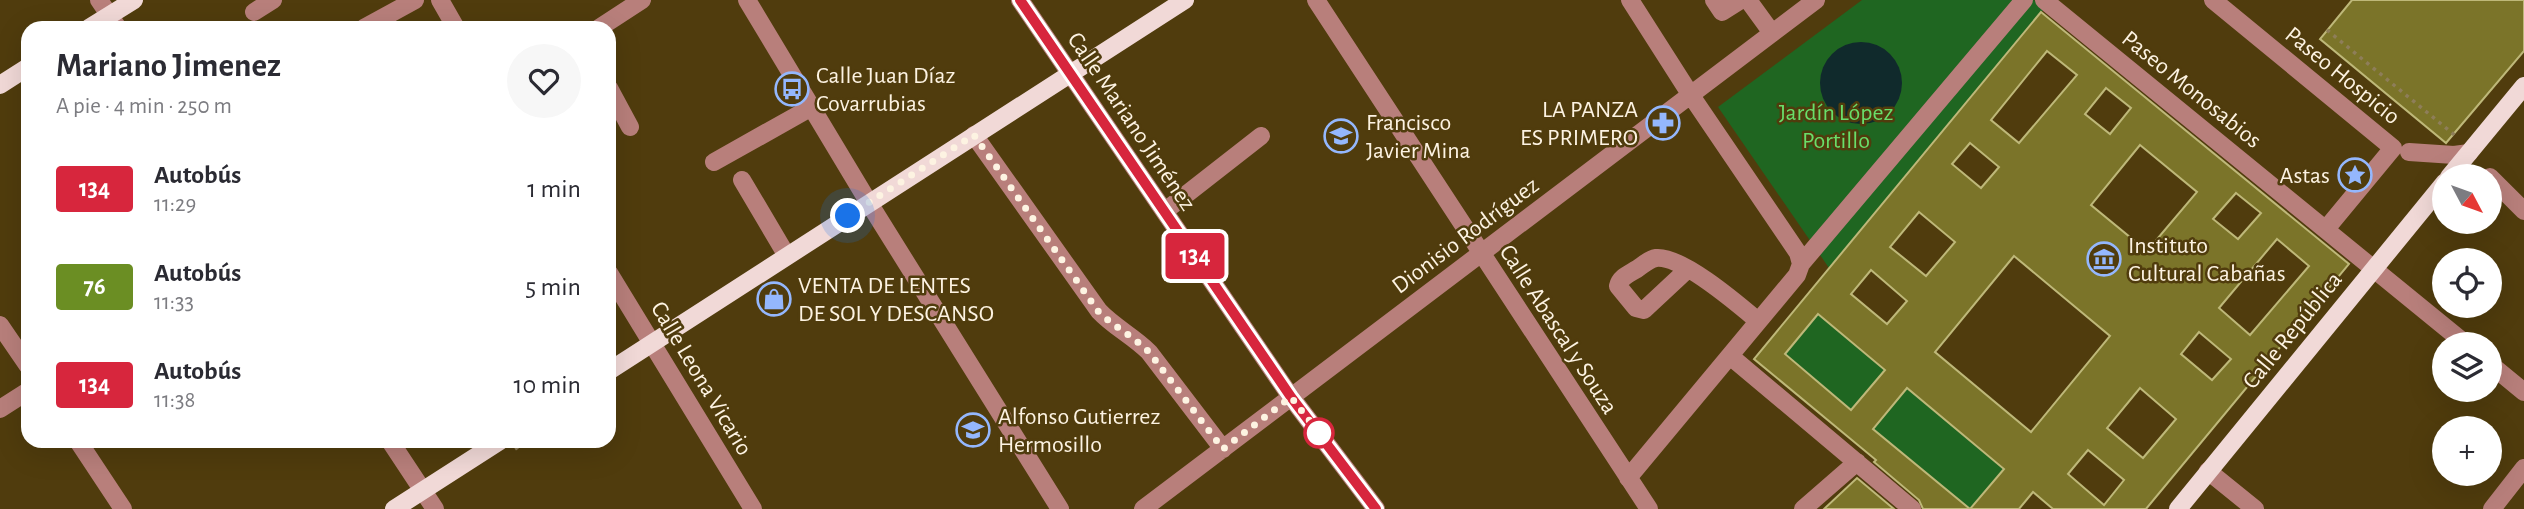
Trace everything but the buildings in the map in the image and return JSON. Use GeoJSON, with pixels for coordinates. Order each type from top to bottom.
{"type":"FeatureCollection","features":[{"type":"Feature","properties":{"kind":"main road"},"geometry":{"type":"LineString","coordinates":[[109,14],[134,0]]}},
{"type":"Feature","properties":{"kind":"main road"},"geometry":{"type":"LineString","coordinates":[[616,366],[1185,0]]}},
{"type":"Feature","properties":{"kind":"main road"},"geometry":{"type":"LineString","coordinates":[[0,85],[21,72]]}},
{"type":"Feature","properties":{"kind":"main road"},"geometry":{"type":"LineString","coordinates":[[2460,164],[2524,86]]}},
{"type":"Feature","properties":{"kind":"main road","name":"Calle República"},"geometry":{"type":"LineString","coordinates":[[2178,509],[2432,199]]}},
{"type":"Feature","properties":{"kind":"main road"},"geometry":{"type":"LineString","coordinates":[[394,509],[489,448]]}},
{"type":"Feature","properties":{"kind":"street"},"geometry":{"type":"LineString","coordinates":[[254,12],[273,0]]}},
{"type":"Feature","properties":{"kind":"street"},"geometry":{"type":"LineString","coordinates":[[377,21],[415,0]]}},
{"type":"Feature","properties":{"kind":"street"},"geometry":{"type":"LineString","coordinates":[[440,0],[452,21]]}},
{"type":"Feature","properties":{"kind":"street"},"geometry":{"type":"LineString","coordinates":[[609,21],[642,0]]}},
{"type":"Feature","properties":{"kind":"street"},"geometry":{"type":"LineString","coordinates":[[747,0],[869,203],[1060,509]]}},
{"type":"Feature","properties":{"kind":"street","name":"Calle Mariano Jiménez"},"geometry":{"type":"LineString","coordinates":[[1020,0],[1291,397],[1376,509]]}},
{"type":"Feature","properties":{"kind":"street","name":"Calle Abascal y Souza"},"geometry":{"type":"LineString","coordinates":[[1316,0],[1649,509]]}},
{"type":"Feature","properties":{"kind":"street"},"geometry":{"type":"LineString","coordinates":[[1630,0],[1798,253],[1801,264]]}},
{"type":"Feature","properties":{"kind":"street"},"geometry":{"type":"LineString","coordinates":[[1714,0],[1722,12],[1741,0]]}},
{"type":"Feature","properties":{"kind":"street"},"geometry":{"type":"LineString","coordinates":[[1748,0],[1772,33]]}},
{"type":"Feature","properties":{"kind":"street","name":"Dionisio Rodríguez"},"geometry":{"type":"LineString","coordinates":[[1143,509],[1816,0]]}},
{"type":"Feature","properties":{"kind":"street"},"geometry":{"type":"LineString","coordinates":[[1628,478],[1797,275],[1801,264],[2024,0]]}},
{"type":"Feature","properties":{"kind":"street","name":"Paseo Monosabios"},"geometry":{"type":"LineString","coordinates":[[2046,0],[2451,332]]}},
{"type":"Feature","properties":{"kind":"street","name":"Paseo Hospicio"},"geometry":{"type":"LineString","coordinates":[[2213,0],[2393,148],[2326,229]]}},
{"type":"Feature","properties":{"kind":"street"},"geometry":{"type":"LineString","coordinates":[[616,101],[630,127]]}},
{"type":"Feature","properties":{"kind":"street"},"geometry":{"type":"LineString","coordinates":[[714,162],[812,107]]}},
{"type":"Feature","properties":{"kind":"street"},"geometry":{"type":"LineString","coordinates":[[974,135],[1098,311],[1112,326],[1136,339],[1149,352],[1223,449]]}},
{"type":"Feature","properties":{"kind":"street"},"geometry":{"type":"LineString","coordinates":[[1165,211],[1261,136]]}},
{"type":"Feature","properties":{"kind":"street"},"geometry":{"type":"LineString","coordinates":[[2409,152],[2467,155],[2476,164]]}},
{"type":"Feature","properties":{"kind":"street"},"geometry":{"type":"LineString","coordinates":[[742,180],[787,256]]}},
{"type":"Feature","properties":{"kind":"street"},"geometry":{"type":"LineString","coordinates":[[2502,189],[2524,211]]}},
{"type":"Feature","properties":{"kind":"street"},"geometry":{"type":"LineString","coordinates":[[1688,269],[1724,292],[1758,321]]}},
{"type":"Feature","properties":{"kind":"street","name":"Calle Leona Vicario"},"geometry":{"type":"LineString","coordinates":[[616,284],[753,509]]}},
{"type":"Feature","properties":{"kind":"street"},"geometry":{"type":"LineString","coordinates":[[0,325],[21,356]]}},
{"type":"Feature","properties":{"kind":"street"},"geometry":{"type":"LineString","coordinates":[[1730,356],[1912,509]]}},
{"type":"Feature","properties":{"kind":"street"},"geometry":{"type":"LineString","coordinates":[[2502,374],[2524,392]]}},
{"type":"Feature","properties":{"kind":"street"},"geometry":{"type":"LineString","coordinates":[[0,409],[21,396]]}},
{"type":"Feature","properties":{"kind":"street"},"geometry":{"type":"LineString","coordinates":[[83,448],[123,509]]}},
{"type":"Feature","properties":{"kind":"street"},"geometry":{"type":"LineString","coordinates":[[394,448],[435,509]]}},
{"type":"Feature","properties":{"kind":"street"},"geometry":{"type":"LineString","coordinates":[[1803,509],[1857,462]]}},
{"type":"Feature","properties":{"kind":"street"},"geometry":{"type":"LineString","coordinates":[[2492,509],[2524,468]]}},
{"type":"Feature","properties":{"kind":"street"},"geometry":{"type":"LineString","coordinates":[[2208,471],[2255,509]]}},
{"type":"Feature","properties":{"kind":"path"},"geometry":{"type":"LineString","coordinates":[[2328,30],[2454,134]]}},
{"type":"Feature","properties":{"kind":"green space","name":"Jardín López Portillo"},"geometry":{"type":"Polygon","coordinates":[[[1862,0],[2034,0],[2044,9],[1829,268],[1718,107],[1862,0]]]}},
{"type":"Feature","properties":{"kind":"green space"},"geometry":{"type":"Polygon","coordinates":[[[1818,314],[1885,370],[1851,410],[1785,354],[1818,314]]]}},
{"type":"Feature","properties":{"kind":"green space"},"geometry":{"type":"Polygon","coordinates":[[[1907,388],[2004,469],[1970,509],[1873,429],[1907,388]]]}},
{"type":"Feature","properties":{"kind":"water"},"geometry":{"type":"Polygon","coordinates":[[[1861,42],[1877,45],[1890,54],[1899,67],[1902,83],[1899,99],[1890,112],[1877,121],[1861,124],[1845,121],[1832,112],[1823,99],[1820,83],[1823,67],[1832,54],[1845,45],[1861,42]]]}},
{"type":"Feature","properties":{"kind":"bus line","name":"134"},"geometry":{"type":"LineString","coordinates":[[1020,0],[1291,397],[1376,509]]}},
{"type":"Feature","properties":{"kind":"place","name":"Calle Juan Díaz Covarrubias"},"geometry":{"type":"Point","coordinates":[792,89]}},
{"type":"Feature","properties":{"kind":"place","name":"LA PANZA ES PRIMERO"},"geometry":{"type":"Point","coordinates":[1663,123]}},
{"type":"Feature","properties":{"kind":"place","name":"Francisco Javier Mina"},"geometry":{"type":"Point","coordinates":[1341,136]}},
{"type":"Feature","properties":{"kind":"place","name":"Astas"},"geometry":{"type":"Point","coordinates":[2355,175]}},
{"type":"Feature","properties":{"kind":"place","name":"Instituto Cultural Cabañas"},"geometry":{"type":"Point","coordinates":[2104,259]}},
{"type":"Feature","properties":{"kind":"place","name":"VENTA DE LENTES DE SOL Y DESCANSO"},"geometry":{"type":"Point","coordinates":[774,299]}},
{"type":"Feature","properties":{"kind":"place","name":"Alfonso Gutierrez Hermosillo"},"geometry":{"type":"Point","coordinates":[973,430]}},
{"type":"Feature","properties":{"kind":"route"},"geometry":{"type":"LineString","coordinates":[[848,216],[974,135],[1098,311],[1112,326],[1136,339],[1149,352],[1223,449],[1291,397],[1319,433]]}}]}
